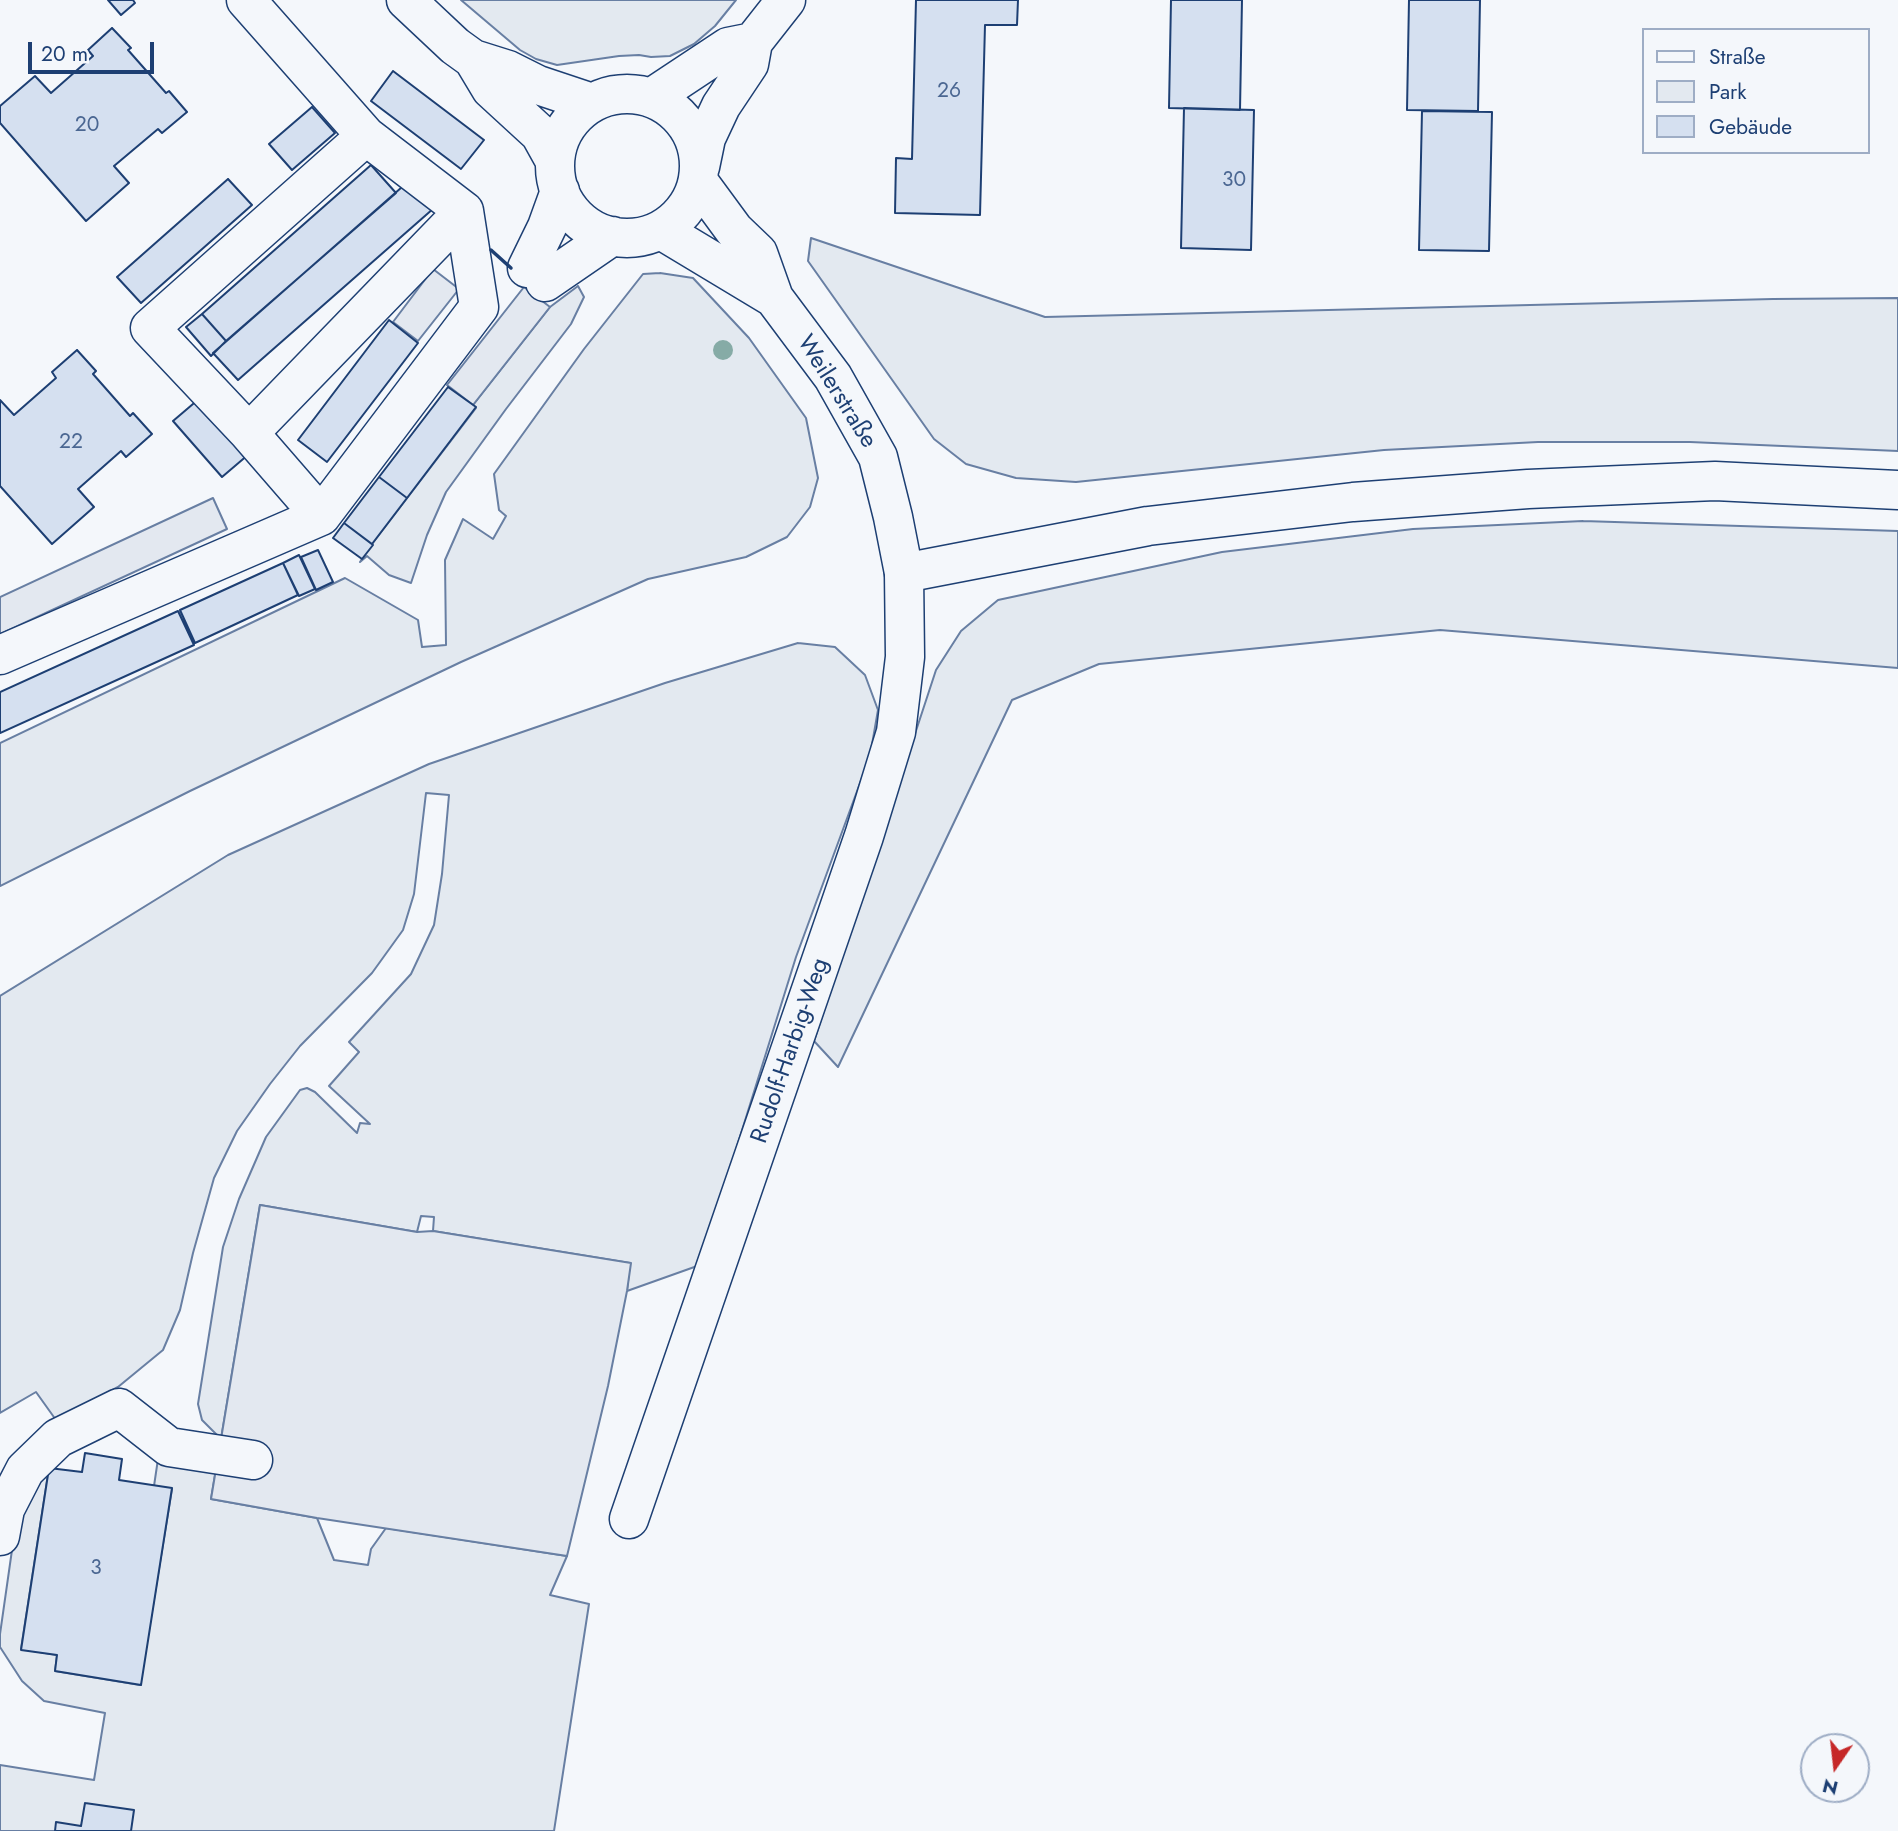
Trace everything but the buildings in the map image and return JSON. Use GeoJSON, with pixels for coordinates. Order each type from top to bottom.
{"type":"FeatureCollection","features":[{"type":"Feature","properties":{"kind":"street"},"geometry":{"type":"LineString","coordinates":[[0,655],[321,516],[479,307],[464,211],[366,135],[246,0]]}},
{"type":"Feature","properties":{"kind":"street"},"geometry":{"type":"LineString","coordinates":[[406,0],[455,46],[473,59],[592,103]]}},
{"type":"Feature","properties":{"kind":"street"},"geometry":{"type":"LineString","coordinates":[[473,59],[491,89],[540,134],[565,202],[579,220],[597,232],[612,236],[640,237],[661,230],[678,218],[691,201],[706,138],[721,106],[749,64],[753,42],[786,0]]}},
{"type":"Feature","properties":{"kind":"street"},"geometry":{"type":"LineString","coordinates":[[651,98],[728,47],[753,42]]}},
{"type":"Feature","properties":{"kind":"street"},"geometry":{"type":"LineString","coordinates":[[612,236],[536,275],[557,176],[560,138],[573,118],[592,103],[611,95],[631,94],[651,98],[671,108],[687,124],[696,145],[699,174]]}},
{"type":"Feature","properties":{"kind":"street"},"geometry":{"type":"LineString","coordinates":[[321,516],[249,433],[150,327],[366,135]]}},
{"type":"Feature","properties":{"kind":"street","name":"Weilerstraße"},"geometry":{"type":"LineString","coordinates":[[699,174],[734,230],[758,253],[774,298],[833,377],[878,457],[904,573]]}},
{"type":"Feature","properties":{"kind":"street"},"geometry":{"type":"LineString","coordinates":[[249,433],[464,211]]}},
{"type":"Feature","properties":{"kind":"street","name":"Weilerstraße"},"geometry":{"type":"LineString","coordinates":[[661,230],[774,298]]}},
{"type":"Feature","properties":{"kind":"street"},"geometry":{"type":"LineString","coordinates":[[904,573],[1147,526],[1353,502],[1528,489],[1716,481],[1898,490]]}},
{"type":"Feature","properties":{"kind":"street","name":"Rudolf-Harbig-Weg"},"geometry":{"type":"LineString","coordinates":[[629,1519],[816,979],[896,732],[905,657],[904,573]]}},
{"type":"Feature","properties":{"kind":"street"},"geometry":{"type":"LineString","coordinates":[[0,1535],[5,1510],[25,1470],[58,1438],[119,1408],[169,1447],[253,1460]]}},
{"type":"Feature","properties":{"kind":"green space"},"geometry":{"type":"Polygon","coordinates":[[[461,0],[736,0],[715,26],[694,44],[670,56],[619,56],[557,65],[536,59],[520,50],[461,0]]]}},
{"type":"Feature","properties":{"kind":"green space"},"geometry":{"type":"Polygon","coordinates":[[[811,238],[1045,317],[1898,298],[1898,451],[1690,442],[1538,442],[1384,450],[1076,482],[1016,478],[966,464],[934,439],[808,261],[811,238]]]}},
{"type":"Feature","properties":{"kind":"green space"},"geometry":{"type":"Polygon","coordinates":[[[660,273],[693,278],[749,338],[806,418],[818,478],[810,507],[787,537],[746,557],[648,579],[461,662],[190,791],[0,886],[0,743],[345,578],[418,620],[422,647],[446,645],[445,560],[463,519],[493,539],[506,516],[499,510],[494,474],[584,349],[643,274],[660,273]]]}},
{"type":"Feature","properties":{"kind":"green space"},"geometry":{"type":"Polygon","coordinates":[[[578,286],[584,297],[571,324],[446,492],[427,535],[411,583],[389,575],[367,556],[360,562],[476,408],[473,405],[550,307],[578,286]]]}},
{"type":"Feature","properties":{"kind":"green space"},"geometry":{"type":"Polygon","coordinates":[[[1583,521],[1898,531],[1898,668],[1440,630],[1099,664],[1012,700],[838,1067],[814,1041],[936,670],[961,631],[998,600],[1222,552],[1413,529],[1583,521]]]}},
{"type":"Feature","properties":{"kind":"green space"},"geometry":{"type":"Polygon","coordinates":[[[798,643],[835,647],[865,675],[878,710],[870,756],[796,957],[700,1265],[627,1291],[630,1263],[433,1231],[434,1217],[421,1216],[417,1232],[260,1205],[221,1439],[202,1420],[198,1404],[223,1247],[239,1199],[266,1137],[300,1090],[307,1088],[315,1092],[357,1133],[360,1123],[370,1124],[329,1086],[359,1052],[349,1042],[411,974],[434,925],[442,874],[449,795],[426,793],[414,894],[403,930],[372,973],[300,1046],[237,1131],[214,1178],[180,1310],[163,1350],[118,1387],[56,1420],[36,1392],[0,1413],[0,996],[228,855],[429,764],[665,683],[798,643]]]}},
{"type":"Feature","properties":{"kind":"green space"},"geometry":{"type":"Polygon","coordinates":[[[158,1459],[216,1469],[211,1499],[317,1518],[334,1560],[368,1565],[371,1549],[386,1528],[567,1556],[550,1595],[589,1604],[554,1831],[0,1831],[0,1765],[94,1780],[105,1713],[44,1701],[22,1681],[0,1647],[16,1522],[49,1468],[21,1649],[57,1655],[55,1671],[140,1685],[172,1489],[154,1486],[158,1459]]]}},
{"type":"Feature","properties":{"kind":"shaded area"},"geometry":{"type":"Polygon","coordinates":[[[433,269],[459,289],[418,341],[393,322],[433,269]]]}},
{"type":"Feature","properties":{"kind":"shaded area"},"geometry":{"type":"Polygon","coordinates":[[[524,287],[550,307],[473,405],[447,385],[524,287]]]}},
{"type":"Feature","properties":{"kind":"shaded area"},"geometry":{"type":"Polygon","coordinates":[[[213,498],[227,529],[0,634],[0,597],[213,498]]]}},
{"type":"Feature","properties":{"kind":"shaded area"},"geometry":{"type":"Polygon","coordinates":[[[260,1205],[417,1232],[433,1231],[631,1263],[608,1386],[567,1556],[211,1499],[260,1205]]]}},
{"type":"Feature","properties":{"kind":"wall"},"geometry":{"type":"LineString","coordinates":[[491,250],[511,268]]}}]}
